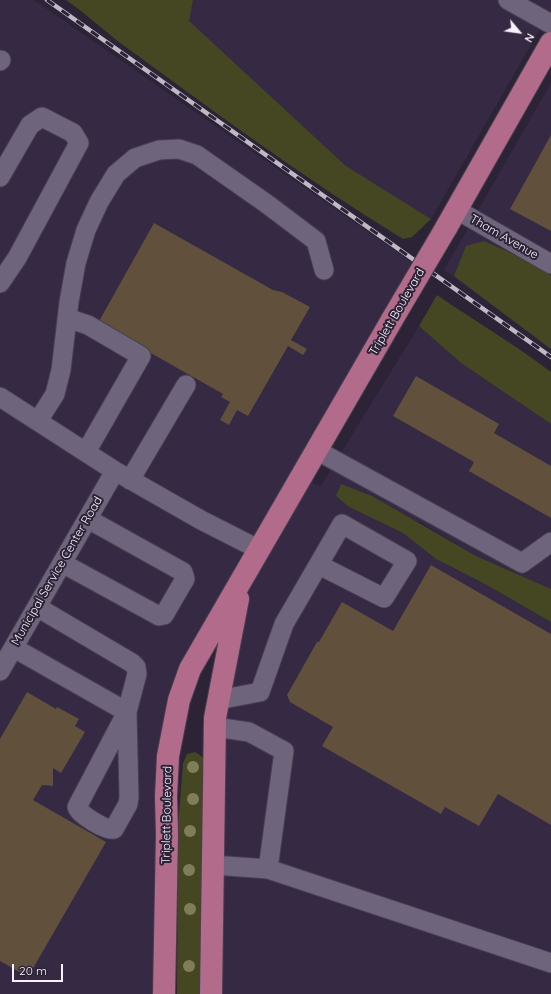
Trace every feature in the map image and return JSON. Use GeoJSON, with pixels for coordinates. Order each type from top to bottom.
{"type":"FeatureCollection","features":[{"type":"Feature","properties":{"kind":"main road","name":"Triplett Boulevard"},"geometry":{"type":"LineString","coordinates":[[164,994],[167,834],[166,796],[168,756],[180,700],[190,669],[316,450],[457,210],[551,43]]}},
{"type":"Feature","properties":{"kind":"main road","name":"Triplett Boulevard"},"geometry":{"type":"LineString","coordinates":[[211,994],[215,727],[218,700],[242,580]]}},
{"type":"Feature","properties":{"kind":"street"},"geometry":{"type":"LineString","coordinates":[[508,0],[551,24]]}},
{"type":"Feature","properties":{"kind":"street"},"geometry":{"type":"LineString","coordinates":[[0,177],[30,125],[42,117],[73,132],[78,143],[16,258],[1,278]]}},
{"type":"Feature","properties":{"kind":"street"},"geometry":{"type":"LineString","coordinates":[[38,421],[55,394],[61,370],[67,318],[76,262],[86,230],[99,202],[116,174],[135,158],[159,150],[179,149],[197,156],[267,204],[316,241],[324,270]]}},
{"type":"Feature","properties":{"kind":"street","name":"Tham Avenue"},"geometry":{"type":"LineString","coordinates":[[457,210],[551,264]]}},
{"type":"Feature","properties":{"kind":"street"},"geometry":{"type":"LineString","coordinates":[[67,318],[88,325],[141,356],[86,452]]}},
{"type":"Feature","properties":{"kind":"street","name":"Municipal Service Center Road"},"geometry":{"type":"LineString","coordinates":[[0,672],[88,518],[122,476],[186,385]]}},
{"type":"Feature","properties":{"kind":"street"},"geometry":{"type":"LineString","coordinates":[[0,397],[122,476],[258,550]]}},
{"type":"Feature","properties":{"kind":"street"},"geometry":{"type":"LineString","coordinates":[[316,450],[522,563],[551,542]]}},
{"type":"Feature","properties":{"kind":"street"},"geometry":{"type":"LineString","coordinates":[[62,564],[159,616],[164,615],[185,579],[183,572],[88,518]]}},
{"type":"Feature","properties":{"kind":"street"},"geometry":{"type":"LineString","coordinates":[[218,700],[260,692],[284,624],[319,565]]}},
{"type":"Feature","properties":{"kind":"street"},"geometry":{"type":"LineString","coordinates":[[37,607],[132,663],[136,667],[137,674],[126,712],[77,807],[80,813],[111,830],[114,829],[128,804],[126,712]]}},
{"type":"Feature","properties":{"kind":"street"},"geometry":{"type":"LineString","coordinates":[[14,648],[126,712]]}},
{"type":"Feature","properties":{"kind":"street"},"geometry":{"type":"LineString","coordinates":[[215,727],[248,732],[284,751],[268,868]]}},
{"type":"Feature","properties":{"kind":"street"},"geometry":{"type":"LineString","coordinates":[[213,865],[268,868],[551,963]]}},
{"type":"Feature","properties":{"kind":"shaded area"},"geometry":{"type":"Polygon","coordinates":[[[0,0],[34,0],[422,269],[301,476],[320,487],[419,326],[461,363],[551,424],[551,589],[476,556],[420,522],[336,496],[349,507],[403,533],[436,559],[485,584],[551,622],[551,994],[212,994],[214,772],[242,582],[179,700],[164,994],[0,994],[0,0]]]}},
{"type":"Feature","properties":{"kind":"shaded area"},"geometry":{"type":"Polygon","coordinates":[[[193,0],[551,0],[551,10],[431,219],[346,166],[301,125],[188,21],[193,0]]]}},
{"type":"Feature","properties":{"kind":"shaded area"},"geometry":{"type":"Polygon","coordinates":[[[551,83],[551,349],[444,270],[551,83]]]}},
{"type":"Feature","properties":{"kind":"green space"},"geometry":{"type":"Polygon","coordinates":[[[66,0],[193,0],[189,21],[346,166],[431,219],[412,237],[403,239],[259,144],[119,42],[66,0]]]}},
{"type":"Feature","properties":{"kind":"green space"},"geometry":{"type":"Polygon","coordinates":[[[484,241],[531,262],[551,276],[551,349],[454,276],[466,246],[484,241]]]}},
{"type":"Feature","properties":{"kind":"green space"},"geometry":{"type":"Polygon","coordinates":[[[437,295],[509,342],[551,372],[551,424],[461,363],[419,326],[437,295]]]}},
{"type":"Feature","properties":{"kind":"green space"},"geometry":{"type":"Polygon","coordinates":[[[341,484],[372,496],[476,556],[551,589],[551,622],[485,584],[436,559],[403,533],[349,507],[336,496],[341,484]]]}},
{"type":"Feature","properties":{"kind":"green space"},"geometry":{"type":"Polygon","coordinates":[[[195,752],[206,762],[202,994],[177,994],[178,827],[183,763],[187,754],[195,752]]]}},
{"type":"Feature","properties":{"kind":"building"},"geometry":{"type":"Polygon","coordinates":[[[551,135],[551,231],[510,209],[551,135]]]}},
{"type":"Feature","properties":{"kind":"building"},"geometry":{"type":"Polygon","coordinates":[[[154,223],[273,290],[282,292],[310,307],[291,340],[307,349],[303,355],[288,346],[248,416],[237,410],[229,425],[220,420],[230,402],[221,397],[223,394],[98,323],[154,223]]]}},
{"type":"Feature","properties":{"kind":"building"},"geometry":{"type":"Polygon","coordinates":[[[416,376],[499,424],[494,433],[551,466],[551,518],[469,471],[474,462],[393,416],[416,376]]]}},
{"type":"Feature","properties":{"kind":"building"},"geometry":{"type":"Polygon","coordinates":[[[431,565],[551,634],[551,825],[498,794],[479,826],[445,807],[441,814],[322,746],[333,727],[290,702],[287,695],[342,602],[393,631],[431,565]]]}},
{"type":"Feature","properties":{"kind":"building"},"geometry":{"type":"Polygon","coordinates":[[[27,692],[56,709],[57,707],[79,719],[75,726],[85,732],[61,773],[53,768],[53,786],[42,785],[33,800],[106,842],[28,977],[0,961],[0,739],[27,692]]]}},
{"type":"Feature","properties":{"kind":"railway"},"geometry":{"type":"LineString","coordinates":[[47,0],[551,357]]}}]}
